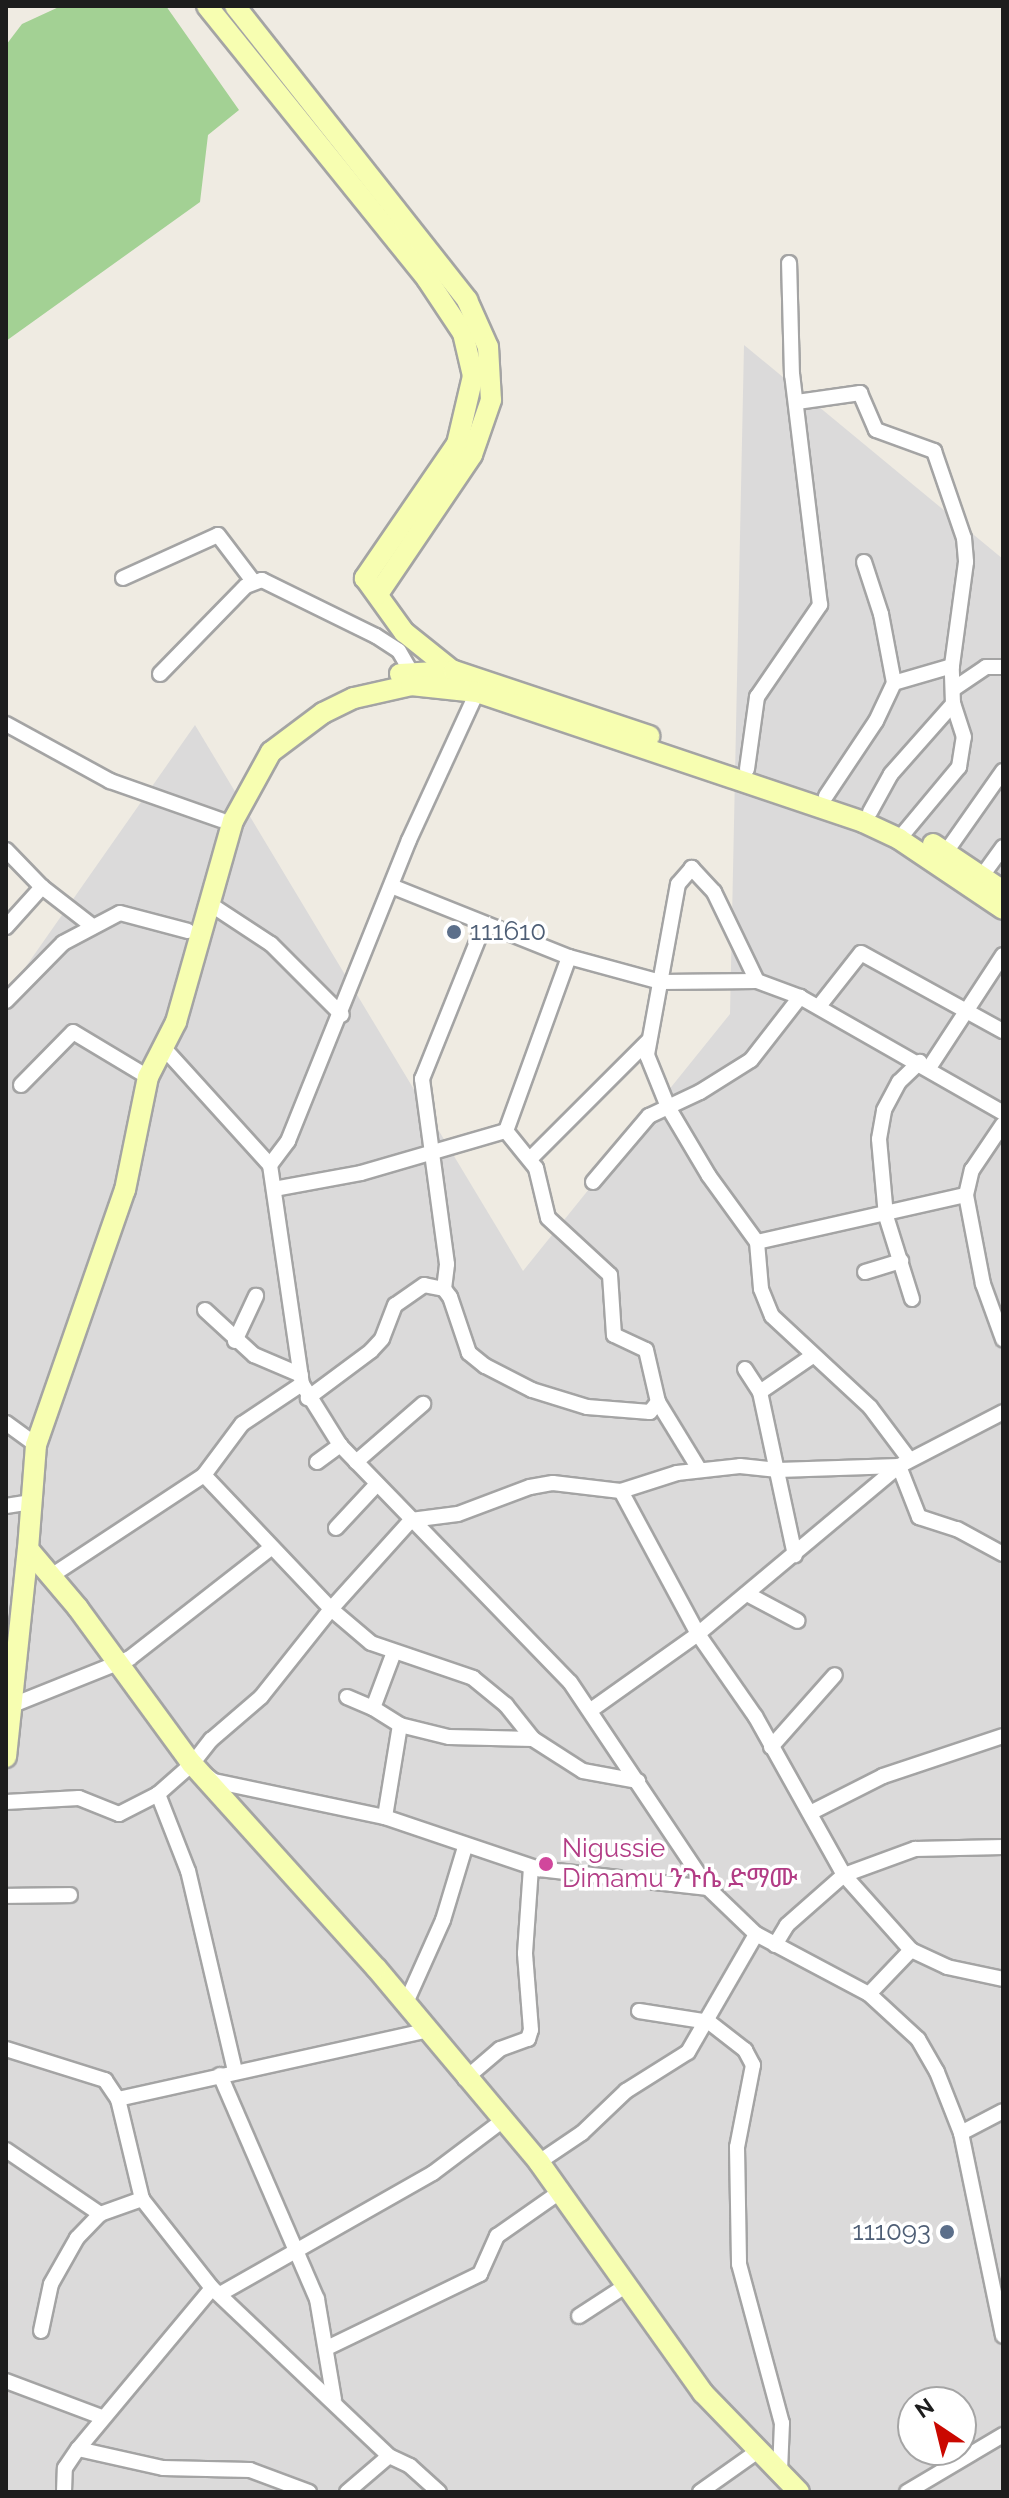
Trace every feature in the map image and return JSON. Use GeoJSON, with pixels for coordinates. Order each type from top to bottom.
{"type":"FeatureCollection","features":[{"type":"Feature","properties":{"kind":"street"},"geometry":{"type":"LineString","coordinates":[[207,6],[451,310],[470,353],[472,397],[457,444],[372,586]]}},
{"type":"Feature","properties":{"kind":"street"},"geometry":{"type":"LineString","coordinates":[[235,6],[467,300],[488,347],[491,400],[472,455],[372,586]]}},
{"type":"Feature","properties":{"kind":"street"},"geometry":{"type":"LineString","coordinates":[[747,769],[757,697],[820,605],[807,523],[787,317],[789,263]]}},
{"type":"Feature","properties":{"kind":"street"},"geometry":{"type":"LineString","coordinates":[[797,402],[860,393],[876,430],[937,456],[964,538],[966,562],[952,666],[955,688],[953,704],[964,737],[959,767],[904,834]]}},
{"type":"Feature","properties":{"kind":"street"},"geometry":{"type":"LineString","coordinates":[[123,578],[218,535],[253,581]]}},
{"type":"Feature","properties":{"kind":"street"},"geometry":{"type":"LineString","coordinates":[[826,796],[876,721],[894,683],[881,614],[864,562]]}},
{"type":"Feature","properties":{"kind":"street"},"geometry":{"type":"LineString","coordinates":[[160,674],[253,581],[262,580],[376,636],[399,651],[411,672]]}},
{"type":"Feature","properties":{"kind":"street"},"geometry":{"type":"LineString","coordinates":[[372,586],[404,632],[477,692]]}},
{"type":"Feature","properties":{"kind":"street"},"geometry":{"type":"LineString","coordinates":[[894,683],[952,666]]}},
{"type":"Feature","properties":{"kind":"street"},"geometry":{"type":"LineString","coordinates":[[955,688],[986,667],[1003,667]]}},
{"type":"Feature","properties":{"kind":"street"},"geometry":{"type":"LineString","coordinates":[[1003,909],[870,812],[454,671],[411,672],[350,686],[279,724],[246,767],[188,931],[163,1018],[162,1046],[179,1070],[241,1126],[270,1165],[301,1379],[308,1398],[340,1445],[500,1608],[591,1710],[708,1888],[756,1934],[869,1994],[918,2039],[961,2133],[997,2290],[1003,2336]]}},
{"type":"Feature","properties":{"kind":"street"},"geometry":{"type":"LineString","coordinates":[[6,1757],[12,1619],[28,1549],[36,1445],[125,1190],[148,1077],[176,1022],[210,904],[222,832],[271,752],[323,713],[354,698],[411,685],[477,692],[904,834],[946,852],[1003,891]]}},
{"type":"Feature","properties":{"kind":"street"},"geometry":{"type":"LineString","coordinates":[[270,1165],[288,1141],[477,692]]}},
{"type":"Feature","properties":{"kind":"street"},"geometry":{"type":"LineString","coordinates":[[870,812],[891,774],[953,704]]}},
{"type":"Feature","properties":{"kind":"street"},"geometry":{"type":"LineString","coordinates":[[6,724],[110,781],[222,832]]}},
{"type":"Feature","properties":{"kind":"street"},"geometry":{"type":"LineString","coordinates":[[946,852],[1003,771]]}},
{"type":"Feature","properties":{"kind":"street"},"geometry":{"type":"LineString","coordinates":[[982,876],[1003,847]]}},
{"type":"Feature","properties":{"kind":"street"},"geometry":{"type":"LineString","coordinates":[[6,850],[42,887],[91,925]]}},
{"type":"Feature","properties":{"kind":"street"},"geometry":{"type":"LineString","coordinates":[[757,981],[714,892],[692,868],[678,884],[648,1041],[647,1055],[668,1107],[757,1242],[764,1303],[811,1357],[870,1407],[904,1463],[919,1517],[957,1529],[1003,1554]]}},
{"type":"Feature","properties":{"kind":"street"},"geometry":{"type":"LineString","coordinates":[[6,927],[42,887]]}},
{"type":"Feature","properties":{"kind":"street"},"geometry":{"type":"LineString","coordinates":[[394,887],[569,957],[661,982],[757,981],[820,1005],[1003,1113]]}},
{"type":"Feature","properties":{"kind":"street"},"geometry":{"type":"LineString","coordinates":[[210,904],[271,944],[342,1015]]}},
{"type":"Feature","properties":{"kind":"street"},"geometry":{"type":"LineString","coordinates":[[6,1001],[63,943],[91,925],[132,912],[188,931]]}},
{"type":"Feature","properties":{"kind":"street"},"geometry":{"type":"LineString","coordinates":[[484,925],[422,1079],[429,1154],[447,1264],[444,1289],[475,1361],[532,1390],[587,1407],[650,1412],[658,1402]]}},
{"type":"Feature","properties":{"kind":"street"},"geometry":{"type":"LineString","coordinates":[[820,1005],[861,953],[1003,1031]]}},
{"type":"Feature","properties":{"kind":"street"},"geometry":{"type":"LineString","coordinates":[[912,1299],[886,1216],[879,1180],[884,1110],[899,1082],[924,1065],[1003,955]]}},
{"type":"Feature","properties":{"kind":"street"},"geometry":{"type":"LineString","coordinates":[[506,1131],[569,957]]}},
{"type":"Feature","properties":{"kind":"street"},"geometry":{"type":"LineString","coordinates":[[593,1182],[634,1129],[751,1060],[800,997]]}},
{"type":"Feature","properties":{"kind":"street"},"geometry":{"type":"LineString","coordinates":[[21,1085],[73,1032],[148,1077]]}},
{"type":"Feature","properties":{"kind":"street"},"geometry":{"type":"LineString","coordinates":[[531,1158],[648,1041]]}},
{"type":"Feature","properties":{"kind":"street"},"geometry":{"type":"LineString","coordinates":[[1003,1124],[972,1170],[966,1195],[983,1284],[1003,1339]]}},
{"type":"Feature","properties":{"kind":"street"},"geometry":{"type":"LineString","coordinates":[[274,1189],[361,1173],[506,1131]]}},
{"type":"Feature","properties":{"kind":"street"},"geometry":{"type":"LineString","coordinates":[[506,1131],[531,1158],[548,1218],[610,1275],[614,1335],[646,1350],[658,1402],[699,1469]]}},
{"type":"Feature","properties":{"kind":"street"},"geometry":{"type":"LineString","coordinates":[[757,1242],[771,1235],[886,1216],[966,1195]]}},
{"type":"Feature","properties":{"kind":"street"},"geometry":{"type":"LineString","coordinates":[[865,1272],[901,1261]]}},
{"type":"Feature","properties":{"kind":"street"},"geometry":{"type":"LineString","coordinates":[[308,1398],[371,1351],[403,1297],[424,1285],[444,1289]]}},
{"type":"Feature","properties":{"kind":"street"},"geometry":{"type":"LineString","coordinates":[[235,1341],[256,1296]]}},
{"type":"Feature","properties":{"kind":"street"},"geometry":{"type":"LineString","coordinates":[[205,1310],[235,1341],[301,1379]]}},
{"type":"Feature","properties":{"kind":"street"},"geometry":{"type":"LineString","coordinates":[[760,1392],[811,1357]]}},
{"type":"Feature","properties":{"kind":"street"},"geometry":{"type":"LineString","coordinates":[[745,1369],[760,1392],[795,1555]]}},
{"type":"Feature","properties":{"kind":"street"},"geometry":{"type":"LineString","coordinates":[[51,1576],[204,1475],[242,1424],[301,1379]]}},
{"type":"Feature","properties":{"kind":"street"},"geometry":{"type":"LineString","coordinates":[[356,1462],[423,1404]]}},
{"type":"Feature","properties":{"kind":"street"},"geometry":{"type":"LineString","coordinates":[[591,1710],[749,1595],[904,1463],[1003,1412]]}},
{"type":"Feature","properties":{"kind":"street"},"geometry":{"type":"LineString","coordinates":[[6,1423],[36,1445]]}},
{"type":"Feature","properties":{"kind":"street"},"geometry":{"type":"LineString","coordinates":[[317,1462],[340,1445]]}},
{"type":"Feature","properties":{"kind":"street"},"geometry":{"type":"LineString","coordinates":[[6,1802],[79,1798],[119,1814],[158,1794],[261,1697],[331,1609],[411,1520],[458,1514],[506,1494],[553,1483],[621,1491],[699,1469],[740,1466],[778,1470],[904,1463]]}},
{"type":"Feature","properties":{"kind":"street"},"geometry":{"type":"LineString","coordinates":[[204,1475],[331,1609],[371,1643],[473,1678],[506,1705],[533,1739],[583,1771],[638,1781]]}},
{"type":"Feature","properties":{"kind":"street"},"geometry":{"type":"LineString","coordinates":[[336,1528],[377,1484]]}},
{"type":"Feature","properties":{"kind":"street"},"geometry":{"type":"LineString","coordinates":[[621,1491],[698,1634],[771,1747],[844,1875],[911,1950],[947,1967],[1003,1979]]}},
{"type":"Feature","properties":{"kind":"street"},"geometry":{"type":"LineString","coordinates":[[6,1506],[30,1502]]}},
{"type":"Feature","properties":{"kind":"street"},"geometry":{"type":"LineString","coordinates":[[10,1714],[130,1658],[271,1548]]}},
{"type":"Feature","properties":{"kind":"street"},"geometry":{"type":"LineString","coordinates":[[28,1549],[192,1764],[539,2162],[703,2393],[799,2492]]}},
{"type":"Feature","properties":{"kind":"street"},"geometry":{"type":"LineString","coordinates":[[749,1595],[798,1621]]}},
{"type":"Feature","properties":{"kind":"street"},"geometry":{"type":"LineString","coordinates":[[373,1708],[394,1652]]}},
{"type":"Feature","properties":{"kind":"street"},"geometry":{"type":"LineString","coordinates":[[771,1747],[835,1675]]}},
{"type":"Feature","properties":{"kind":"street"},"geometry":{"type":"LineString","coordinates":[[347,1697],[373,1708],[400,1725],[449,1737],[533,1739]]}},
{"type":"Feature","properties":{"kind":"street"},"geometry":{"type":"LineString","coordinates":[[385,1817],[400,1725]]}},
{"type":"Feature","properties":{"kind":"street"},"geometry":{"type":"LineString","coordinates":[[810,1813],[883,1776],[1003,1736]]}},
{"type":"Feature","properties":{"kind":"street"},"geometry":{"type":"LineString","coordinates":[[192,1764],[214,1781],[385,1817],[465,1847],[531,1867],[708,1888]]}},
{"type":"Feature","properties":{"kind":"street"},"geometry":{"type":"LineString","coordinates":[[158,1794],[188,1871],[228,2073],[298,2247],[329,2347],[334,2400]]}},
{"type":"Feature","properties":{"kind":"street"},"geometry":{"type":"LineString","coordinates":[[405,2005],[443,1920],[465,1847]]}},
{"type":"Feature","properties":{"kind":"street"},"geometry":{"type":"LineString","coordinates":[[775,1945],[787,1925],[844,1875],[915,1849],[1003,1847]]}},
{"type":"Feature","properties":{"kind":"street"},"geometry":{"type":"LineString","coordinates":[[465,2079],[500,2049],[528,2039],[531,2030],[525,1953],[531,1867]]}},
{"type":"Feature","properties":{"kind":"street"},"geometry":{"type":"LineString","coordinates":[[6,1896],[70,1895]]}},
{"type":"Feature","properties":{"kind":"street"},"geometry":{"type":"LineString","coordinates":[[539,2162],[582,2133],[626,2091],[688,2052],[709,2022],[756,1934]]}},
{"type":"Feature","properties":{"kind":"street"},"geometry":{"type":"LineString","coordinates":[[869,1994],[911,1950]]}},
{"type":"Feature","properties":{"kind":"street"},"geometry":{"type":"LineString","coordinates":[[639,2011],[709,2022],[745,2050],[753,2065],[737,2147],[739,2264],[782,2423],[780,2470]]}},
{"type":"Feature","properties":{"kind":"street"},"geometry":{"type":"LineString","coordinates":[[118,2099],[425,2031]]}},
{"type":"Feature","properties":{"kind":"street"},"geometry":{"type":"LineString","coordinates":[[6,2049],[105,2080],[118,2099],[142,2199],[216,2291],[334,2400],[389,2456],[410,2466],[439,2492]]}},
{"type":"Feature","properties":{"kind":"street"},"geometry":{"type":"LineString","coordinates":[[961,2133],[1003,2111]]}},
{"type":"Feature","properties":{"kind":"street"},"geometry":{"type":"LineString","coordinates":[[64,2492],[65,2468],[102,2417],[216,2291],[433,2173],[502,2121]]}},
{"type":"Feature","properties":{"kind":"street"},"geometry":{"type":"LineString","coordinates":[[6,2150],[100,2214]]}},
{"type":"Feature","properties":{"kind":"street"},"geometry":{"type":"LineString","coordinates":[[329,2347],[480,2274],[497,2236],[561,2191]]}},
{"type":"Feature","properties":{"kind":"street"},"geometry":{"type":"LineString","coordinates":[[41,2331],[61,2263],[100,2214],[142,2199]]}},
{"type":"Feature","properties":{"kind":"street"},"geometry":{"type":"LineString","coordinates":[[579,2316],[627,2285]]}},
{"type":"Feature","properties":{"kind":"street"},"geometry":{"type":"LineString","coordinates":[[6,2381],[102,2417]]}},
{"type":"Feature","properties":{"kind":"street"},"geometry":{"type":"LineString","coordinates":[[907,2492],[1003,2435]]}},
{"type":"Feature","properties":{"kind":"street"},"geometry":{"type":"LineString","coordinates":[[78,2449],[163,2468],[250,2470],[309,2492]]}},
{"type":"Feature","properties":{"kind":"street"},"geometry":{"type":"LineString","coordinates":[[700,2492],[758,2451]]}},
{"type":"Feature","properties":{"kind":"street"},"geometry":{"type":"LineString","coordinates":[[347,2492],[389,2456]]}},
{"type":"Feature","properties":{"kind":"shaded area"},"geometry":{"type":"Polygon","coordinates":[[[744,345],[1003,559],[1003,2492],[6,2492],[6,995],[195,725],[523,1271],[730,1014],[744,345]]]}},
{"type":"Feature","properties":{"kind":"green space"},"geometry":{"type":"Polygon","coordinates":[[[61,6],[166,6],[239,110],[208,135],[200,202],[6,341],[6,45],[22,24],[61,6]]]}},
{"type":"Feature","properties":{"kind":"place","name":"111610"},"geometry":{"type":"Point","coordinates":[454,932]}},
{"type":"Feature","properties":{"kind":"place","name":"Nigussie Dimamu ንጉሴ ድማሙ"},"geometry":{"type":"Point","coordinates":[546,1864]}},
{"type":"Feature","properties":{"kind":"place","name":"111093"},"geometry":{"type":"Point","coordinates":[947,2232]}}]}
